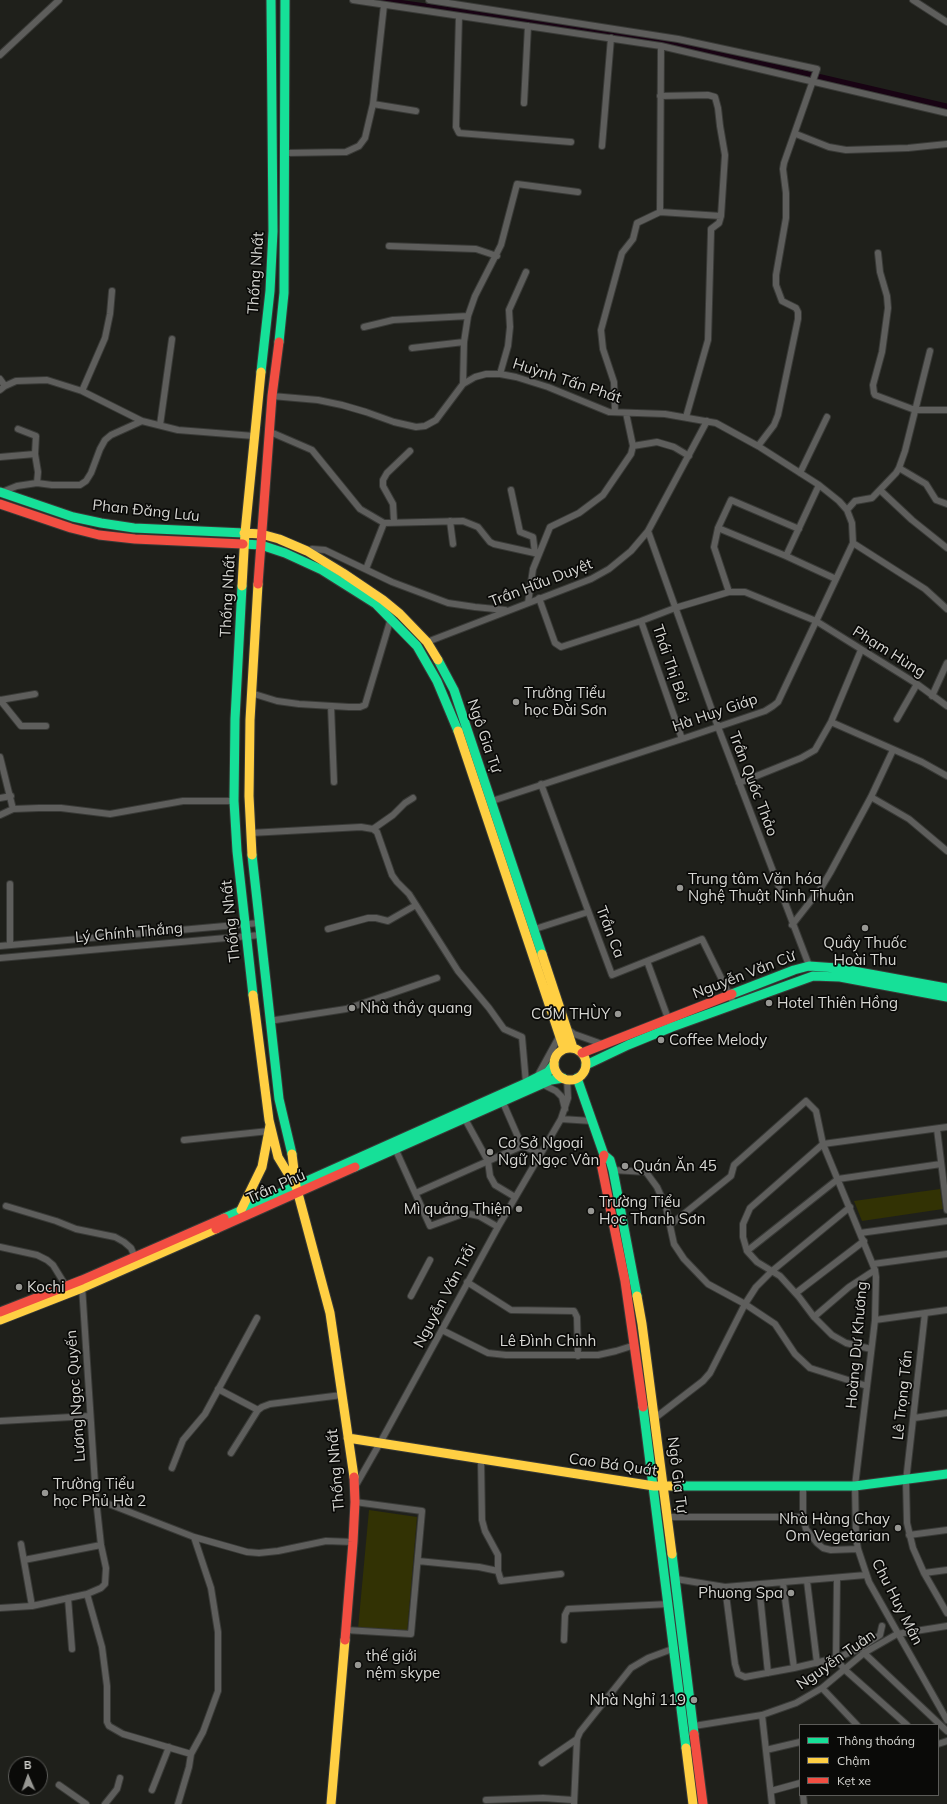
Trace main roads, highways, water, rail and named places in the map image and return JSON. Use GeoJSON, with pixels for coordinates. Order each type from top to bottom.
{"type":"FeatureCollection","features":[{"type":"Feature","properties":{"kind":"main road","name":"Thống Nhất"},"geometry":{"type":"LineString","coordinates":[[271,0],[273,231],[270,291],[258,395],[245,533],[235,719],[234,801],[256,1021],[269,1125],[278,1157],[297,1189]]}},
{"type":"Feature","properties":{"kind":"main road","name":"Thống Nhất"},"geometry":{"type":"LineString","coordinates":[[285,0],[285,231],[283,316],[268,431],[248,757],[250,833],[269,1021],[282,1118],[293,1160],[297,1189],[330,1313],[355,1487],[356,1502],[353,1542],[331,1804]]}},
{"type":"Feature","properties":{"kind":"main road"},"geometry":{"type":"LineString","coordinates":[[273,231],[285,231]]}},
{"type":"Feature","properties":{"kind":"main road"},"geometry":{"type":"LineString","coordinates":[[258,395],[272,396]]}},
{"type":"Feature","properties":{"kind":"main road","name":"Phan Đăng Lưu"},"geometry":{"type":"LineString","coordinates":[[1,492],[73,517],[101,523],[134,528],[245,533]]}},
{"type":"Feature","properties":{"kind":"main road","name":"Phan Đăng Lưu"},"geometry":{"type":"LineString","coordinates":[[0,504],[70,528],[99,535],[135,539],[261,545]]}},
{"type":"Feature","properties":{"kind":"main road","name":"Ngô Gia Tự"},"geometry":{"type":"LineString","coordinates":[[245,533],[261,534],[279,539],[307,552],[343,573],[383,600],[400,614],[427,642],[443,667],[454,690],[492,801],[511,857],[530,930],[542,966],[567,1028],[573,1050]]}},
{"type":"Feature","properties":{"kind":"main road","name":"Ngô Gia Tự"},"geometry":{"type":"LineString","coordinates":[[261,545],[285,553],[322,570],[376,604],[417,646],[438,682],[457,732],[501,860],[530,930]]}},
{"type":"Feature","properties":{"kind":"main road"},"geometry":{"type":"LineString","coordinates":[[417,646],[427,642]]}},
{"type":"Feature","properties":{"kind":"main road"},"geometry":{"type":"LineString","coordinates":[[235,719],[250,720]]}},
{"type":"Feature","properties":{"kind":"main road"},"geometry":{"type":"LineString","coordinates":[[457,732],[467,728]]}},
{"type":"Feature","properties":{"kind":"main road"},"geometry":{"type":"LineString","coordinates":[[481,805],[492,801]]}},
{"type":"Feature","properties":{"kind":"main road"},"geometry":{"type":"LineString","coordinates":[[236,833],[250,833]]}},
{"type":"Feature","properties":{"kind":"main road"},"geometry":{"type":"LineString","coordinates":[[501,860],[511,857]]}},
{"type":"Feature","properties":{"kind":"main road","name":"Ngô Gia Tự"},"geometry":{"type":"LineString","coordinates":[[542,966],[560,1035],[573,1050]]}},
{"type":"Feature","properties":{"kind":"main road","name":"Nguyễn Văn Cừ"},"geometry":{"type":"LineString","coordinates":[[586,1065],[730,995],[794,970],[810,966],[837,968],[947,988]]}},
{"type":"Feature","properties":{"kind":"main road","name":"Nguyễn Văn Cừ"},"geometry":{"type":"LineString","coordinates":[[573,1050],[604,1044],[734,1004],[813,976],[840,977],[947,997]]}},
{"type":"Feature","properties":{"kind":"main road"},"geometry":{"type":"LineString","coordinates":[[256,1021],[269,1021]]}},
{"type":"Feature","properties":{"kind":"main road"},"geometry":{"type":"LineString","coordinates":[[573,1050],[584,1057],[586,1065],[583,1073],[569,1079],[557,1073],[554,1064],[557,1055],[573,1050]]}},
{"type":"Feature","properties":{"kind":"main road","name":"Trần Phú"},"geometry":{"type":"LineString","coordinates":[[0,1320],[540,1081],[554,1064]]}},
{"type":"Feature","properties":{"kind":"main road","name":"Ngô Gia Tự"},"geometry":{"type":"LineString","coordinates":[[569,1079],[592,1121],[604,1155],[610,1160],[613,1170],[645,1343],[676,1579],[684,1727],[693,1804]]}},
{"type":"Feature","properties":{"kind":"main road","name":"Trần Phú"},"geometry":{"type":"LineString","coordinates":[[394,1146],[465,1119],[526,1083],[569,1079]]}},
{"type":"Feature","properties":{"kind":"main road"},"geometry":{"type":"LineString","coordinates":[[241,1210],[262,1167],[269,1125],[282,1118]]}},
{"type":"Feature","properties":{"kind":"main road","name":"Ngô Gia Tự"},"geometry":{"type":"LineString","coordinates":[[604,1155],[601,1163],[625,1281],[670,1604],[694,1726],[703,1804]]}},
{"type":"Feature","properties":{"kind":"main road","name":"Trần Phú"},"geometry":{"type":"LineString","coordinates":[[0,1312],[66,1286],[82,1284],[135,1257],[241,1210],[297,1189]]}},
{"type":"Feature","properties":{"kind":"main road"},"geometry":{"type":"LineString","coordinates":[[635,1345],[645,1343]]}},
{"type":"Feature","properties":{"kind":"main road"},"geometry":{"type":"LineString","coordinates":[[646,1425],[655,1418]]}},
{"type":"Feature","properties":{"kind":"main road","name":"Cao Bá Quát"},"geometry":{"type":"LineString","coordinates":[[348,1438],[654,1486],[855,1486],[906,1481],[947,1474]]}},
{"type":"Feature","properties":{"kind":"main road"},"geometry":{"type":"LineString","coordinates":[[666,1576],[676,1579]]}},
{"type":"Feature","properties":{"kind":"main road"},"geometry":{"type":"LineString","coordinates":[[684,1727],[694,1726]]}},
{"type":"Feature","properties":{"kind":"waterway"},"geometry":{"type":"LineString","coordinates":[[377,0],[662,41],[947,107]]}},
{"type":"Feature","properties":{"kind":"place","name":"Trường Tiểu học Đài Sơn"},"geometry":{"type":"Point","coordinates":[516,702]}},
{"type":"Feature","properties":{"kind":"place","name":"Trung tâm Văn hóa Nghệ Thuật Ninh Thuận"},"geometry":{"type":"Point","coordinates":[680,888]}},
{"type":"Feature","properties":{"kind":"place","name":"Quầy Thuốc Hoài Thu"},"geometry":{"type":"Point","coordinates":[865,928]}},
{"type":"Feature","properties":{"kind":"place","name":"Hotel Thiên Hồng"},"geometry":{"type":"Point","coordinates":[769,1003]}},
{"type":"Feature","properties":{"kind":"place","name":"Nhà thầy quang"},"geometry":{"type":"Point","coordinates":[352,1008]}},
{"type":"Feature","properties":{"kind":"place","name":"CƠM THÙY"},"geometry":{"type":"Point","coordinates":[618,1014]}},
{"type":"Feature","properties":{"kind":"place","name":"Coffee Melody"},"geometry":{"type":"Point","coordinates":[661,1040]}},
{"type":"Feature","properties":{"kind":"place","name":"Cơ Sở Ngoại Ngữ Ngọc Vân"},"geometry":{"type":"Point","coordinates":[490,1152]}},
{"type":"Feature","properties":{"kind":"place","name":"Quán Ăn 45"},"geometry":{"type":"Point","coordinates":[625,1166]}},
{"type":"Feature","properties":{"kind":"place","name":"Mì quảng Thiện"},"geometry":{"type":"Point","coordinates":[519,1209]}},
{"type":"Feature","properties":{"kind":"place","name":"Trường Tiểu Học Thanh Sơn"},"geometry":{"type":"Point","coordinates":[591,1211]}},
{"type":"Feature","properties":{"kind":"place","name":"Kochi"},"geometry":{"type":"Point","coordinates":[19,1287]}},
{"type":"Feature","properties":{"kind":"place","name":"Trường Tiểu học Phủ Hà 2"},"geometry":{"type":"Point","coordinates":[45,1493]}},
{"type":"Feature","properties":{"kind":"place","name":"Nhà Hàng Chay Om Vegetarian"},"geometry":{"type":"Point","coordinates":[898,1528]}},
{"type":"Feature","properties":{"kind":"place","name":"Phuong Spa"},"geometry":{"type":"Point","coordinates":[791,1593]}},
{"type":"Feature","properties":{"kind":"place","name":"thế giới nệm skype"},"geometry":{"type":"Point","coordinates":[358,1665]}},
{"type":"Feature","properties":{"kind":"place","name":"Nhà Nghỉ 119"},"geometry":{"type":"Point","coordinates":[694,1700]}}]}
